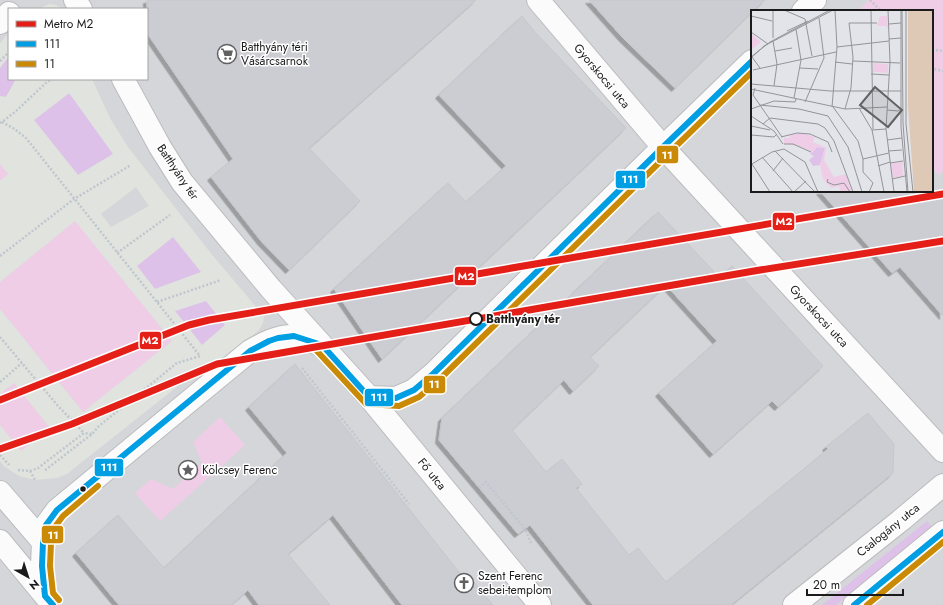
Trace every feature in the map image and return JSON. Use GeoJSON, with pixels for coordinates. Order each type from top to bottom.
{"type":"FeatureCollection","features":[{"type":"Feature","properties":{"kind":"street"},"geometry":{"type":"LineString","coordinates":[[13,8],[21,0]]}},
{"type":"Feature","properties":{"kind":"street","name":"Gyorskocsi utca"},"geometry":{"type":"LineString","coordinates":[[538,0],[663,148],[943,451]]}},
{"type":"Feature","properties":{"kind":"street"},"geometry":{"type":"LineString","coordinates":[[804,10],[815,0]]}},
{"type":"Feature","properties":{"kind":"street"},"geometry":{"type":"LineString","coordinates":[[0,22],[8,14]]}},
{"type":"Feature","properties":{"kind":"street"},"geometry":{"type":"LineString","coordinates":[[369,397],[396,398],[414,390],[434,374],[751,62]]}},
{"type":"Feature","properties":{"kind":"street","name":"Batthyány tér"},"geometry":{"type":"LineString","coordinates":[[124,80],[160,147],[182,182],[271,289],[322,345]]}},
{"type":"Feature","properties":{"kind":"street"},"geometry":{"type":"LineString","coordinates":[[49,601],[42,566],[43,542],[46,525],[57,510],[250,351],[269,340],[294,336],[322,345]]}},
{"type":"Feature","properties":{"kind":"street","name":"Fő utca"},"geometry":{"type":"LineString","coordinates":[[322,345],[369,397],[540,605]]}},
{"type":"Feature","properties":{"kind":"street","name":"Csalogány utca"},"geometry":{"type":"LineString","coordinates":[[794,605],[943,485]]}},
{"type":"Feature","properties":{"kind":"street"},"geometry":{"type":"LineString","coordinates":[[0,492],[43,542]]}},
{"type":"Feature","properties":{"kind":"street"},"geometry":{"type":"LineString","coordinates":[[854,605],[943,532]]}},
{"type":"Feature","properties":{"kind":"street"},"geometry":{"type":"LineString","coordinates":[[0,541],[49,601]]}},
{"type":"Feature","properties":{"kind":"path"},"geometry":{"type":"LineString","coordinates":[[870,0],[880,10]]}},
{"type":"Feature","properties":{"kind":"path"},"geometry":{"type":"LineString","coordinates":[[933,51],[938,50],[943,52]]}},
{"type":"Feature","properties":{"kind":"path"},"geometry":{"type":"LineString","coordinates":[[0,61],[8,53]]}},
{"type":"Feature","properties":{"kind":"path"},"geometry":{"type":"LineString","coordinates":[[933,68],[943,72]]}},
{"type":"Feature","properties":{"kind":"path"},"geometry":{"type":"LineString","coordinates":[[44,471],[92,434],[99,426],[177,363],[200,356],[26,138],[13,128],[1,123],[50,80]]}},
{"type":"Feature","properties":{"kind":"path"},"geometry":{"type":"LineString","coordinates":[[0,256],[74,199],[131,165]]}},
{"type":"Feature","properties":{"kind":"path"},"geometry":{"type":"LineString","coordinates":[[117,253],[170,215]]}},
{"type":"Feature","properties":{"kind":"path"},"geometry":{"type":"LineString","coordinates":[[157,302],[221,280]]}},
{"type":"Feature","properties":{"kind":"path"},"geometry":{"type":"LineString","coordinates":[[0,337],[58,406],[84,433],[92,434]]}},
{"type":"Feature","properties":{"kind":"path"},"geometry":{"type":"LineString","coordinates":[[0,382],[22,363]]}},
{"type":"Feature","properties":{"kind":"path"},"geometry":{"type":"LineString","coordinates":[[301,368],[409,504]]}},
{"type":"Feature","properties":{"kind":"path"},"geometry":{"type":"LineString","coordinates":[[16,470],[30,472],[38,468],[84,433]]}},
{"type":"Feature","properties":{"kind":"path"},"geometry":{"type":"LineString","coordinates":[[0,455],[12,468]]}},
{"type":"Feature","properties":{"kind":"path"},"geometry":{"type":"LineString","coordinates":[[30,472],[35,480]]}},
{"type":"Feature","properties":{"kind":"path"},"geometry":{"type":"LineString","coordinates":[[479,487],[486,482],[525,529],[531,543]]}},
{"type":"Feature","properties":{"kind":"shaded area"},"geometry":{"type":"Polygon","coordinates":[[[0,0],[943,0],[943,605],[0,605],[0,0]]]}},
{"type":"Feature","properties":{"kind":"shaded area"},"geometry":{"type":"Polygon","coordinates":[[[869,0],[943,0],[943,171],[939,175],[933,169],[933,10],[859,10],[869,0]]]}},
{"type":"Feature","properties":{"kind":"shaded area"},"geometry":{"type":"Polygon","coordinates":[[[50,4],[56,5],[60,8],[42,8],[50,4]]]}},
{"type":"Feature","properties":{"kind":"shaded area"},"geometry":{"type":"Polygon","coordinates":[[[8,34],[8,57],[0,68],[0,43],[8,34]]]}},
{"type":"Feature","properties":{"kind":"shaded area"},"geometry":{"type":"Polygon","coordinates":[[[8,57],[8,80],[15,80],[6,97],[0,96],[0,68],[8,57]]]}},
{"type":"Feature","properties":{"kind":"shaded area"},"geometry":{"type":"Polygon","coordinates":[[[15,80],[92,80],[111,120],[128,147],[213,256],[264,317],[263,323],[259,330],[234,352],[198,370],[67,474],[57,478],[35,480],[19,476],[4,466],[0,461],[0,425],[21,451],[50,428],[14,383],[0,394],[0,309],[83,412],[172,341],[75,221],[0,282],[0,181],[8,174],[0,164],[0,96],[6,97],[15,80]],[[69,93],[34,120],[78,175],[113,154],[69,93]],[[136,187],[101,214],[111,227],[149,206],[136,187]],[[173,237],[137,266],[155,289],[201,272],[173,237]],[[206,301],[175,311],[202,345],[225,325],[206,301]]]}},
{"type":"Feature","properties":{"kind":"shaded area"},"geometry":{"type":"Polygon","coordinates":[[[70,93],[113,154],[78,175],[34,120],[70,93]]]}},
{"type":"Feature","properties":{"kind":"shaded area"},"geometry":{"type":"Polygon","coordinates":[[[0,164],[8,174],[0,181],[0,164]]]}},
{"type":"Feature","properties":{"kind":"shaded area"},"geometry":{"type":"Polygon","coordinates":[[[75,221],[172,341],[83,412],[0,309],[0,282],[75,221]]]}},
{"type":"Feature","properties":{"kind":"shaded area"},"geometry":{"type":"Polygon","coordinates":[[[173,237],[202,272],[155,289],[137,266],[173,237]]]}},
{"type":"Feature","properties":{"kind":"shaded area"},"geometry":{"type":"Polygon","coordinates":[[[206,301],[225,325],[202,345],[175,311],[206,301]]]}},
{"type":"Feature","properties":{"kind":"shaded area"},"geometry":{"type":"Polygon","coordinates":[[[14,383],[50,428],[21,451],[0,425],[0,394],[14,383]]]}},
{"type":"Feature","properties":{"kind":"shaded area"},"geometry":{"type":"Polygon","coordinates":[[[220,417],[245,445],[160,521],[135,493],[151,479],[173,489],[202,463],[193,442],[220,417]]]}},
{"type":"Feature","properties":{"kind":"shaded area"},"geometry":{"type":"Polygon","coordinates":[[[927,521],[932,527],[836,605],[822,605],[927,521]]]}},
{"type":"Feature","properties":{"kind":"building"},"geometry":{"type":"Polygon","coordinates":[[[147,0],[476,0],[309,148],[360,201],[289,270],[261,241],[211,177],[233,159],[148,34],[147,0]]]}},
{"type":"Feature","properties":{"kind":"building"},"geometry":{"type":"Polygon","coordinates":[[[589,0],[765,0],[754,10],[751,10],[751,13],[675,88],[623,38],[589,0]]]}},
{"type":"Feature","properties":{"kind":"building"},"geometry":{"type":"Polygon","coordinates":[[[522,16],[535,32],[626,128],[382,359],[334,289],[448,183],[466,202],[506,166],[439,95],[522,16]]]}},
{"type":"Feature","properties":{"kind":"building"},"geometry":{"type":"Polygon","coordinates":[[[943,191],[943,316],[900,267],[892,273],[821,192],[943,191]]]}},
{"type":"Feature","properties":{"kind":"building"},"geometry":{"type":"Polygon","coordinates":[[[658,212],[719,277],[732,266],[823,366],[778,407],[772,401],[713,454],[659,393],[717,341],[666,285],[590,357],[599,366],[573,391],[564,380],[512,430],[546,472],[562,459],[582,484],[576,488],[629,555],[638,548],[666,582],[828,449],[826,447],[868,413],[894,444],[893,473],[731,605],[593,605],[530,525],[518,534],[439,440],[442,418],[658,212]]]}},
{"type":"Feature","properties":{"kind":"building"},"geometry":{"type":"Polygon","coordinates":[[[295,364],[462,576],[466,573],[493,605],[402,605],[333,515],[288,554],[330,605],[259,605],[248,590],[231,605],[119,605],[76,553],[118,515],[164,568],[287,453],[249,407],[295,364]]]}},
{"type":"Feature","properties":{"kind":"metro line","name":"M2"},"geometry":{"type":"LineString","coordinates":[[0,400],[189,325],[209,320],[943,194]]}},
{"type":"Feature","properties":{"kind":"metro line","name":"M2"},"geometry":{"type":"LineString","coordinates":[[0,449],[72,424],[217,364],[754,271],[943,241]]}},
{"type":"Feature","properties":{"kind":"transit line","name":"111"},"geometry":{"type":"LineString","coordinates":[[53,605],[45,596],[42,566],[43,542],[46,525],[57,510],[250,351],[269,341],[294,336],[322,345],[369,397],[396,398],[414,390],[433,374],[751,62]]}},
{"type":"Feature","properties":{"kind":"transit line","name":"11"},"geometry":{"type":"LineString","coordinates":[[316,350],[366,404],[399,406],[419,397],[439,380],[751,73]]}},
{"type":"Feature","properties":{"kind":"transit line","name":"11"},"geometry":{"type":"LineString","coordinates":[[59,600],[53,593],[50,566],[51,543],[54,528],[63,516],[98,486]]}},
{"type":"Feature","properties":{"kind":"transit line","name":"111"},"geometry":{"type":"LineString","coordinates":[[854,605],[943,532]]}},
{"type":"Feature","properties":{"kind":"transit line","name":"11"},"geometry":{"type":"LineString","coordinates":[[867,605],[943,542]]}},
{"type":"Feature","properties":{"kind":"place","name":"Batthyány téri Vásárcsarnok"},"geometry":{"type":"Point","coordinates":[227,54]}},
{"type":"Feature","properties":{"kind":"place","name":"Batthyány tér"},"geometry":{"type":"Point","coordinates":[476,319]}},
{"type":"Feature","properties":{"kind":"place","name":"Kölcsey Ferenc"},"geometry":{"type":"Point","coordinates":[188,470]}},
{"type":"Feature","properties":{"kind":"place","name":"Szent Ferenc sebei-templom"},"geometry":{"type":"Point","coordinates":[464,583]}}]}
